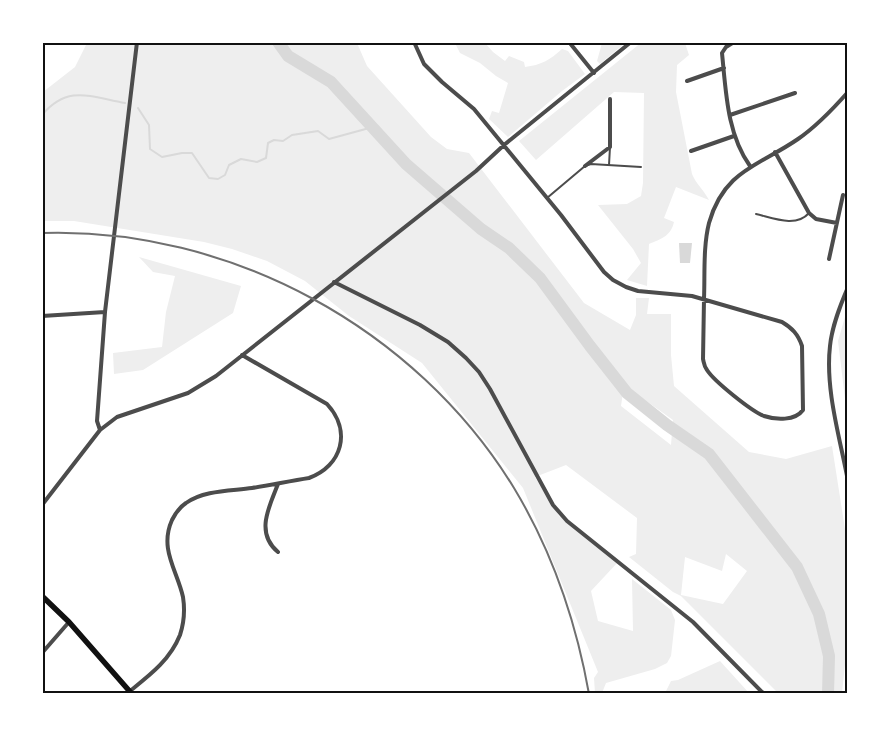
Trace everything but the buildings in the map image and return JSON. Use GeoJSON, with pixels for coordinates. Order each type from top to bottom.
{"type":"FeatureCollection","features":[{"type":"Feature","properties":{"kind":"main road"},"geometry":{"type":"LineString","coordinates":[[42,596],[69,622],[131,692]]}},
{"type":"Feature","properties":{"kind":"street"},"geometry":{"type":"LineString","coordinates":[[100,430],[97,421],[105,312],[137,42]]}},
{"type":"Feature","properties":{"kind":"street"},"geometry":{"type":"LineString","coordinates":[[414,42],[424,64],[474,109],[604,272],[617,283],[638,291],[685,294],[704,299],[782,322],[792,328],[802,346],[804,403],[801,413],[796,416],[776,418],[762,415],[715,379],[708,372],[703,359],[704,299],[706,235],[719,198],[728,187],[750,166],[808,132],[848,92]]}},
{"type":"Feature","properties":{"kind":"street"},"geometry":{"type":"LineString","coordinates":[[569,42],[594,73]]}},
{"type":"Feature","properties":{"kind":"street"},"geometry":{"type":"LineString","coordinates":[[42,505],[100,430],[117,417],[188,393],[216,376],[476,171],[504,145],[632,42]]}},
{"type":"Feature","properties":{"kind":"street"},"geometry":{"type":"LineString","coordinates":[[734,42],[723,50],[730,115],[738,148],[750,166]]}},
{"type":"Feature","properties":{"kind":"street"},"geometry":{"type":"LineString","coordinates":[[687,81],[724,68]]}},
{"type":"Feature","properties":{"kind":"street"},"geometry":{"type":"LineString","coordinates":[[730,115],[795,93]]}},
{"type":"Feature","properties":{"kind":"street"},"geometry":{"type":"LineString","coordinates":[[585,166],[610,147],[610,99]]}},
{"type":"Feature","properties":{"kind":"street"},"geometry":{"type":"LineString","coordinates":[[691,151],[734,136]]}},
{"type":"Feature","properties":{"kind":"street"},"geometry":{"type":"LineString","coordinates":[[775,152],[809,213],[816,219],[837,223]]}},
{"type":"Feature","properties":{"kind":"street"},"geometry":{"type":"LineString","coordinates":[[829,259],[843,195]]}},
{"type":"Feature","properties":{"kind":"street"},"geometry":{"type":"LineString","coordinates":[[334,282],[420,325],[448,342],[466,358],[479,372],[490,390],[552,505],[562,516],[693,622],[764,694]]}},
{"type":"Feature","properties":{"kind":"street"},"geometry":{"type":"LineString","coordinates":[[848,287],[834,326],[830,346],[829,367],[832,400],[848,481]]}},
{"type":"Feature","properties":{"kind":"street"},"geometry":{"type":"LineString","coordinates":[[42,316],[105,312]]}},
{"type":"Feature","properties":{"kind":"street"},"geometry":{"type":"LineString","coordinates":[[131,692],[168,657],[175,647],[182,627],[183,599],[169,559],[167,543],[170,526],[177,511],[185,503],[203,496],[309,478],[328,468],[336,457],[341,444],[339,422],[327,404],[242,355]]}},
{"type":"Feature","properties":{"kind":"street"},"geometry":{"type":"LineString","coordinates":[[278,484],[270,505],[265,527],[268,541],[278,552]]}},
{"type":"Feature","properties":{"kind":"street"},"geometry":{"type":"LineString","coordinates":[[42,653],[69,622]]}},
{"type":"Feature","properties":{"kind":"lane"},"geometry":{"type":"LineString","coordinates":[[609,165],[610,147]]}},
{"type":"Feature","properties":{"kind":"lane"},"geometry":{"type":"LineString","coordinates":[[546,198],[585,166],[591,164],[641,166]]}},
{"type":"Feature","properties":{"kind":"lane"},"geometry":{"type":"LineString","coordinates":[[756,214],[792,222],[802,219],[809,213]]}},
{"type":"Feature","properties":{"kind":"shaded area"},"geometry":{"type":"Polygon","coordinates":[[[602,42],[625,43],[600,64],[597,61],[602,42]]]}},
{"type":"Feature","properties":{"kind":"shaded area"},"geometry":{"type":"Polygon","coordinates":[[[642,42],[685,43],[689,55],[677,65],[676,92],[692,174],[709,200],[676,187],[664,218],[674,222],[673,227],[665,236],[649,244],[647,286],[627,280],[641,263],[633,249],[598,205],[627,204],[641,196],[643,183],[644,93],[614,92],[536,160],[519,141],[642,42]]]}},
{"type":"Feature","properties":{"kind":"shaded area"},"geometry":{"type":"Polygon","coordinates":[[[87,43],[357,43],[367,66],[431,137],[447,149],[469,153],[584,303],[630,330],[636,315],[636,298],[649,298],[647,314],[671,314],[671,355],[674,386],[749,452],[786,459],[832,446],[847,542],[848,636],[842,693],[778,693],[681,596],[673,592],[629,557],[636,554],[637,518],[566,465],[535,477],[559,516],[618,562],[591,591],[598,621],[633,631],[632,579],[671,610],[675,620],[671,656],[667,663],[655,669],[606,683],[602,693],[595,693],[594,678],[598,672],[523,488],[422,363],[349,316],[305,281],[267,261],[204,242],[74,221],[43,221],[43,92],[75,67],[87,43]],[[624,385],[621,406],[671,445],[673,420],[624,385]],[[726,554],[722,571],[685,557],[681,595],[723,604],[747,571],[726,554]]]}},
{"type":"Feature","properties":{"kind":"shaded area"},"geometry":{"type":"Polygon","coordinates":[[[455,43],[485,43],[505,61],[509,56],[524,62],[525,67],[545,61],[562,49],[568,51],[585,74],[508,137],[489,119],[492,111],[499,113],[508,83],[480,63],[460,53],[455,43]]]}},
{"type":"Feature","properties":{"kind":"shaded area"},"geometry":{"type":"Polygon","coordinates":[[[679,243],[692,243],[690,263],[680,263],[679,243]]]}},
{"type":"Feature","properties":{"kind":"shaded area"},"geometry":{"type":"Polygon","coordinates":[[[139,257],[241,286],[233,313],[143,370],[114,374],[113,353],[162,347],[166,312],[175,276],[153,272],[139,257]]]}},
{"type":"Feature","properties":{"kind":"shaded area"},"geometry":{"type":"Polygon","coordinates":[[[847,310],[847,415],[838,341],[847,310]]]}},
{"type":"Feature","properties":{"kind":"shaded area"},"geometry":{"type":"Polygon","coordinates":[[[720,661],[749,693],[665,693],[671,681],[678,680],[720,661]]]}},
{"type":"Feature","properties":{"kind":"waterway"},"geometry":{"type":"LineString","coordinates":[[278,42],[288,56],[331,82],[406,164],[481,229],[509,248],[540,278],[627,393],[667,425],[709,454],[797,567],[819,614],[829,656],[828,694]]}},
{"type":"Feature","properties":{"kind":"waterway"},"geometry":{"type":"LineString","coordinates":[[42,115],[61,99],[71,96],[91,96],[125,103]]}},
{"type":"Feature","properties":{"kind":"waterway"},"geometry":{"type":"LineString","coordinates":[[138,108],[149,125],[150,149],[162,157],[192,153],[209,178],[218,179],[225,175],[229,165],[241,159],[257,162],[266,158],[268,143],[274,140],[283,141],[292,135],[318,131],[329,139],[373,127]]}},
{"type":"Feature","properties":{"kind":"railway"},"geometry":{"type":"LineString","coordinates":[[42,233],[112,236],[181,248],[248,269],[312,298],[371,335],[425,380],[473,431],[514,488],[528,512],[551,562],[570,613],[589,694]]}}]}
